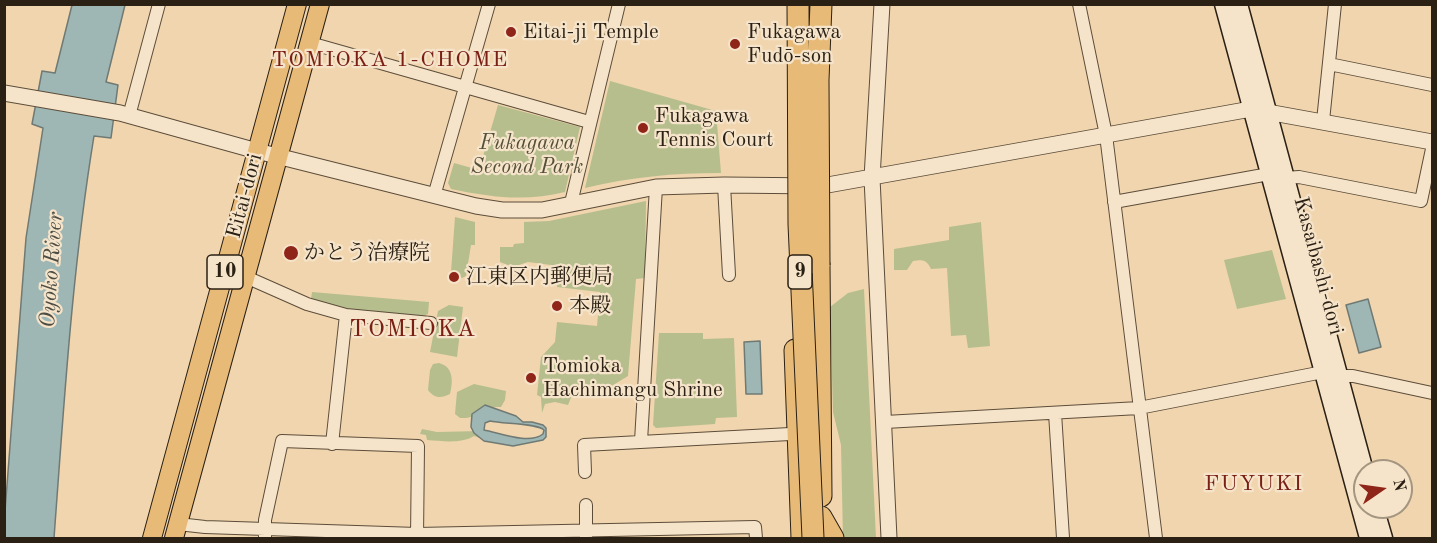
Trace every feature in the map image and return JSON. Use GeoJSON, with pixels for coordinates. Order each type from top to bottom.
{"type":"FeatureCollection","features":[{"type":"Feature","properties":{"kind":"highway","name":"9"},"geometry":{"type":"LineString","coordinates":[[798,4],[800,285],[813,538]]}},
{"type":"Feature","properties":{"kind":"highway","name":"9"},"geometry":{"type":"LineString","coordinates":[[821,4],[818,80],[821,538]]}},
{"type":"Feature","properties":{"kind":"highway"},"geometry":{"type":"LineString","coordinates":[[800,285],[794,328],[802,538]]}},
{"type":"Feature","properties":{"kind":"highway"},"geometry":{"type":"LineString","coordinates":[[821,517],[833,538]]}},
{"type":"Feature","properties":{"kind":"main road","name":"Eitai-dori"},"geometry":{"type":"LineString","coordinates":[[152,538],[297,4]]}},
{"type":"Feature","properties":{"kind":"main road","name":"Eitai-dori"},"geometry":{"type":"LineString","coordinates":[[176,531],[320,4]]}},
{"type":"Feature","properties":{"kind":"main road","name":"Kasaibashi-dori"},"geometry":{"type":"LineString","coordinates":[[1224,4],[1259,110],[1331,374],[1368,538]]}},
{"type":"Feature","properties":{"kind":"main road","name":"Kasaibashi-dori"},"geometry":{"type":"LineString","coordinates":[[1239,4],[1259,110]]}},
{"type":"Feature","properties":{"kind":"main road","name":"Kasaibashi-dori"},"geometry":{"type":"LineString","coordinates":[[1331,374],[1361,459]]}},
{"type":"Feature","properties":{"kind":"main road"},"geometry":{"type":"LineString","coordinates":[[1378,519],[1384,538]]}},
{"type":"Feature","properties":{"kind":"street"},"geometry":{"type":"LineString","coordinates":[[125,114],[159,4]]}},
{"type":"Feature","properties":{"kind":"street"},"geometry":{"type":"LineString","coordinates":[[434,196],[489,4]]}},
{"type":"Feature","properties":{"kind":"street"},"geometry":{"type":"LineString","coordinates":[[571,203],[619,4]]}},
{"type":"Feature","properties":{"kind":"street"},"geometry":{"type":"LineString","coordinates":[[882,4],[872,178],[889,538]]}},
{"type":"Feature","properties":{"kind":"street"},"geometry":{"type":"LineString","coordinates":[[1079,4],[1106,135],[1156,538]]}},
{"type":"Feature","properties":{"kind":"street"},"geometry":{"type":"LineString","coordinates":[[1323,121],[1335,4]]}},
{"type":"Feature","properties":{"kind":"street"},"geometry":{"type":"LineString","coordinates":[[310,43],[589,122]]}},
{"type":"Feature","properties":{"kind":"street"},"geometry":{"type":"LineString","coordinates":[[1329,64],[1432,85]]}},
{"type":"Feature","properties":{"kind":"street"},"geometry":{"type":"LineString","coordinates":[[4,93],[125,114],[434,196],[502,210],[542,210],[656,187],[822,186],[1259,110],[1432,142]]}},
{"type":"Feature","properties":{"kind":"street"},"geometry":{"type":"LineString","coordinates":[[1114,202],[1277,176],[1299,177],[1421,201],[1432,149]]}},
{"type":"Feature","properties":{"kind":"street"},"geometry":{"type":"LineString","coordinates":[[724,185],[729,275]]}},
{"type":"Feature","properties":{"kind":"street"},"geometry":{"type":"LineString","coordinates":[[641,441],[656,187]]}},
{"type":"Feature","properties":{"kind":"street"},"geometry":{"type":"LineString","coordinates":[[246,276],[307,304],[345,315],[431,323]]}},
{"type":"Feature","properties":{"kind":"street"},"geometry":{"type":"LineString","coordinates":[[332,444],[345,315]]}},
{"type":"Feature","properties":{"kind":"street"},"geometry":{"type":"LineString","coordinates":[[885,422],[1139,408],[1331,374],[1353,376],[1432,393]]}},
{"type":"Feature","properties":{"kind":"street"},"geometry":{"type":"LineString","coordinates":[[1055,413],[1063,538]]}},
{"type":"Feature","properties":{"kind":"street"},"geometry":{"type":"LineString","coordinates":[[585,472],[584,445],[790,434]]}},
{"type":"Feature","properties":{"kind":"street"},"geometry":{"type":"LineString","coordinates":[[265,534],[282,441],[418,446],[417,536]]}},
{"type":"Feature","properties":{"kind":"street"},"geometry":{"type":"LineString","coordinates":[[586,505],[586,534]]}},
{"type":"Feature","properties":{"kind":"street"},"geometry":{"type":"LineString","coordinates":[[176,531],[205,527],[265,534],[417,536],[586,534],[755,527],[756,538]]}},
{"type":"Feature","properties":{"kind":"green space"},"geometry":{"type":"Polygon","coordinates":[[[610,81],[716,111],[721,173],[652,176],[585,188],[610,81]]]}},
{"type":"Feature","properties":{"kind":"green space","name":"Fukagawa Second Park"},"geometry":{"type":"Polygon","coordinates":[[[498,105],[580,127],[565,192],[522,198],[451,189],[448,183],[454,163],[479,170],[498,105]]]}},
{"type":"Feature","properties":{"kind":"green space"},"geometry":{"type":"Polygon","coordinates":[[[646,201],[645,278],[636,279],[628,376],[610,387],[575,388],[568,405],[555,402],[545,404],[542,413],[541,397],[537,395],[541,357],[555,342],[557,322],[597,326],[600,292],[557,287],[559,266],[528,262],[513,267],[500,262],[500,247],[513,247],[514,244],[524,243],[524,222],[549,221],[646,201]]]}},
{"type":"Feature","properties":{"kind":"green space"},"geometry":{"type":"Polygon","coordinates":[[[455,217],[475,222],[475,245],[471,245],[466,276],[462,278],[451,272],[455,217]]]}},
{"type":"Feature","properties":{"kind":"green space"},"geometry":{"type":"Polygon","coordinates":[[[981,222],[990,346],[968,348],[966,335],[951,336],[947,268],[931,269],[926,262],[919,260],[913,261],[907,270],[894,270],[894,249],[949,240],[949,227],[981,222]]]}},
{"type":"Feature","properties":{"kind":"green space"},"geometry":{"type":"Polygon","coordinates":[[[1272,250],[1286,299],[1237,309],[1224,260],[1272,250]]]}},
{"type":"Feature","properties":{"kind":"green space"},"geometry":{"type":"Polygon","coordinates":[[[864,289],[876,538],[843,538],[841,445],[833,412],[830,307],[848,293],[864,289]]]}},
{"type":"Feature","properties":{"kind":"green space"},"geometry":{"type":"Polygon","coordinates":[[[312,292],[429,302],[428,314],[423,316],[343,309],[311,299],[312,292]]]}},
{"type":"Feature","properties":{"kind":"green space"},"geometry":{"type":"Polygon","coordinates":[[[449,305],[463,307],[457,357],[430,352],[438,311],[449,305]]]}},
{"type":"Feature","properties":{"kind":"green space"},"geometry":{"type":"Polygon","coordinates":[[[659,333],[703,333],[703,339],[734,338],[737,417],[716,418],[715,424],[656,428],[653,425],[659,333]]]}},
{"type":"Feature","properties":{"kind":"green space"},"geometry":{"type":"Polygon","coordinates":[[[439,363],[450,371],[452,380],[450,394],[443,397],[435,396],[428,390],[430,370],[433,364],[439,363]]]}},
{"type":"Feature","properties":{"kind":"green space"},"geometry":{"type":"Polygon","coordinates":[[[474,384],[506,391],[505,400],[501,407],[490,408],[472,417],[460,418],[455,414],[457,392],[474,384]]]}},
{"type":"Feature","properties":{"kind":"green space"},"geometry":{"type":"Polygon","coordinates":[[[422,429],[437,432],[480,431],[480,438],[474,436],[463,440],[427,440],[426,435],[420,434],[422,429]]]}},
{"type":"Feature","properties":{"kind":"water","name":"Oyoko River"},"geometry":{"type":"Polygon","coordinates":[[[72,5],[125,5],[106,82],[118,85],[111,138],[94,136],[86,186],[70,337],[54,538],[5,538],[5,511],[26,238],[43,128],[32,124],[42,71],[55,73],[72,5]]]}},
{"type":"Feature","properties":{"kind":"water"},"geometry":{"type":"Polygon","coordinates":[[[1368,299],[1381,347],[1359,353],[1346,305],[1368,299]]]}},
{"type":"Feature","properties":{"kind":"water"},"geometry":{"type":"Polygon","coordinates":[[[760,341],[762,394],[746,394],[744,342],[760,341]]]}},
{"type":"Feature","properties":{"kind":"water"},"geometry":{"type":"Polygon","coordinates":[[[485,405],[516,416],[523,422],[543,425],[546,428],[546,437],[543,440],[513,446],[484,441],[474,433],[471,427],[472,414],[485,405]],[[490,421],[485,423],[484,430],[514,437],[537,437],[543,434],[544,430],[534,426],[490,421]]]}},
{"type":"Feature","properties":{"kind":"place","name":"Eitai-ji Temple"},"geometry":{"type":"Point","coordinates":[511,32]}},
{"type":"Feature","properties":{"kind":"place","name":"Fukagawa Fudō-son"},"geometry":{"type":"Point","coordinates":[735,44]}},
{"type":"Feature","properties":{"kind":"place","name":"Fukagawa Tennis Court"},"geometry":{"type":"Point","coordinates":[643,128]}},
{"type":"Feature","properties":{"kind":"place","name":"かとう治療院"},"geometry":{"type":"Point","coordinates":[291,253]}},
{"type":"Feature","properties":{"kind":"place","name":"江東区内郵便局"},"geometry":{"type":"Point","coordinates":[454,277]}},
{"type":"Feature","properties":{"kind":"place","name":"本殿"},"geometry":{"type":"Point","coordinates":[557,306]}},
{"type":"Feature","properties":{"kind":"place","name":"Tomioka Hachimangu Shrine"},"geometry":{"type":"Point","coordinates":[531,378]}},
{"type":"Feature","properties":{"kind":"district","name":"TOMIOKA 1-CHOME"},"geometry":{"type":"Point","coordinates":[390,60]}},
{"type":"Feature","properties":{"kind":"district","name":"TOMIOKA"},"geometry":{"type":"Point","coordinates":[413,330]}},
{"type":"Feature","properties":{"kind":"district","name":"FUYUKI"},"geometry":{"type":"Point","coordinates":[1254,484]}}]}
